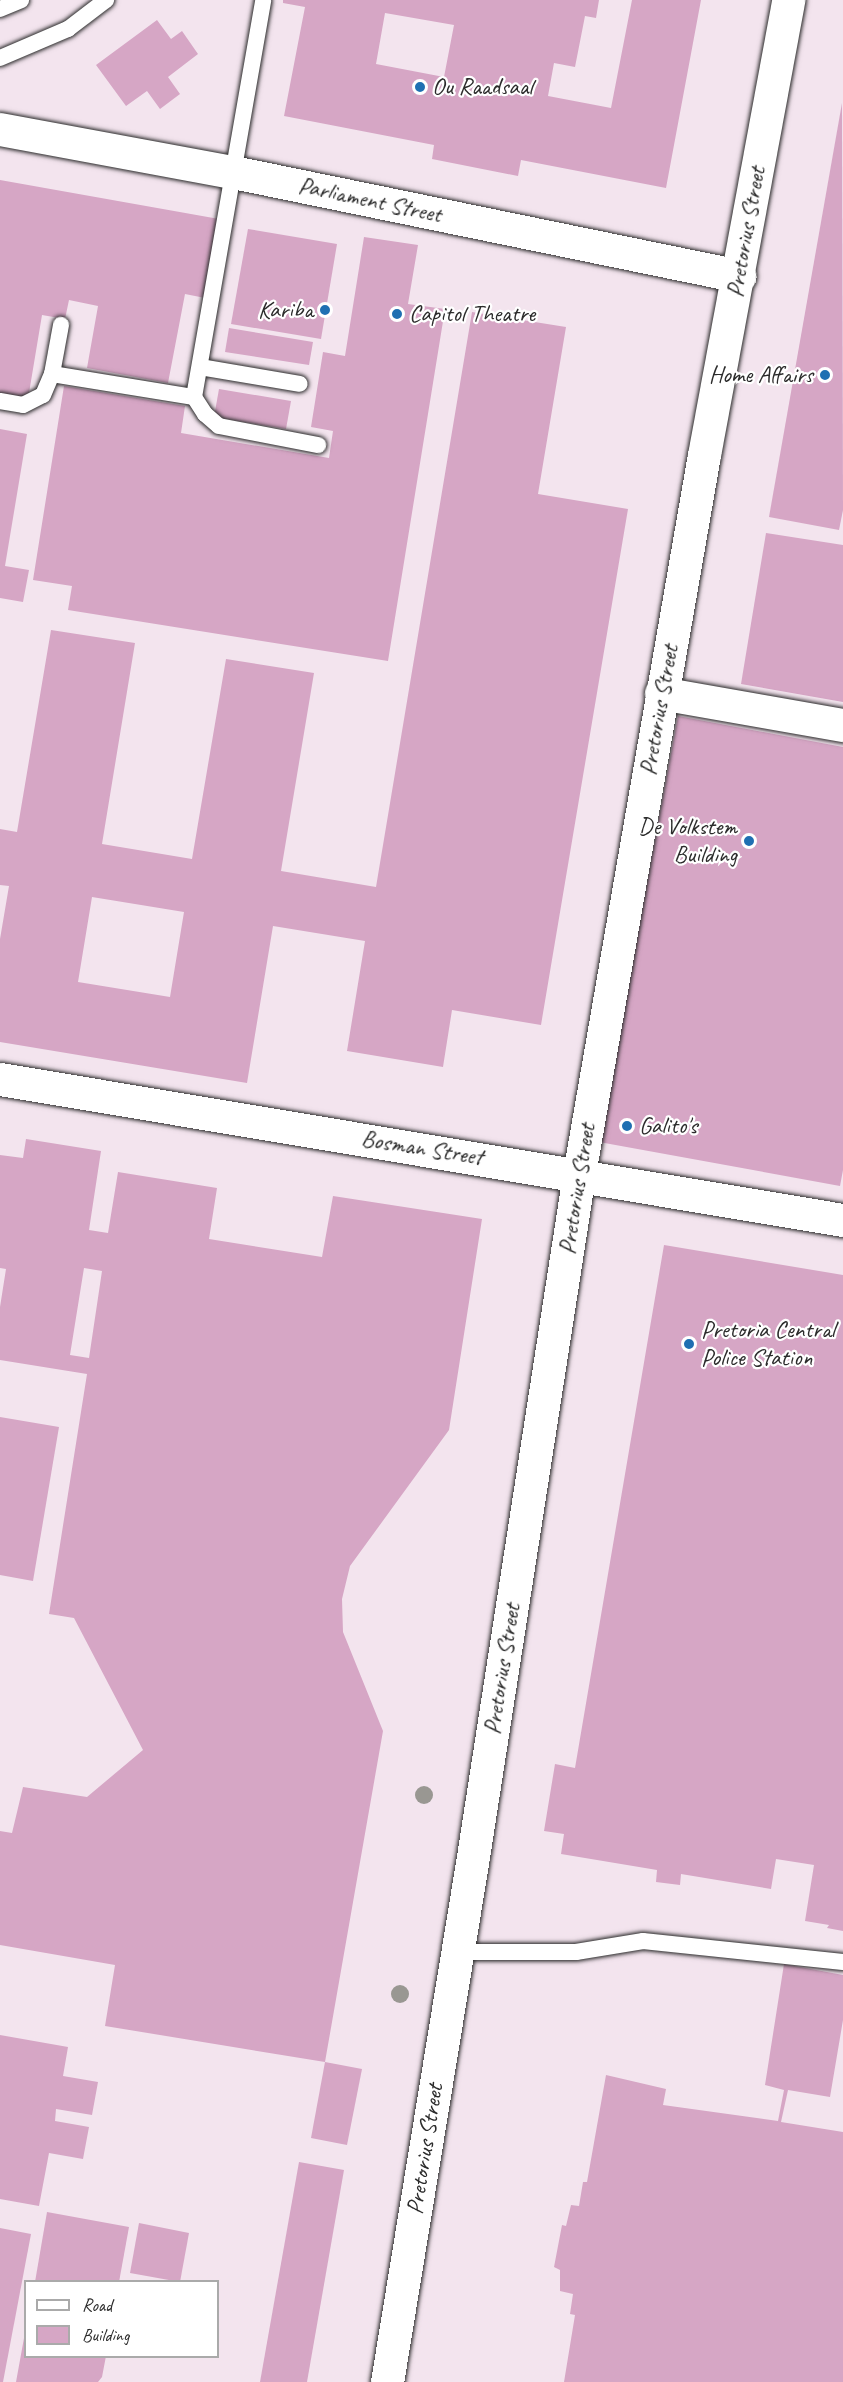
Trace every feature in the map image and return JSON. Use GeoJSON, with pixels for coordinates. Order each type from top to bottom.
{"type":"FeatureCollection","features":[{"type":"Feature","properties":{"kind":"street","name":"Pretorius Street"},"geometry":{"type":"LineString","coordinates":[[387,2382],[458,1952],[579,1174],[661,693],[788,0]]}},
{"type":"Feature","properties":{"kind":"street","name":"Parliament Street"},"geometry":{"type":"LineString","coordinates":[[0,129],[233,172],[739,276]]}},
{"type":"Feature","properties":{"kind":"street"},"geometry":{"type":"LineString","coordinates":[[661,693],[843,725]]}},
{"type":"Feature","properties":{"kind":"street","name":"Bosman Street"},"geometry":{"type":"LineString","coordinates":[[0,1079],[579,1174],[843,1220]]}},
{"type":"Feature","properties":{"kind":"lane"},"geometry":{"type":"LineString","coordinates":[[0,9],[21,0]]}},
{"type":"Feature","properties":{"kind":"lane"},"geometry":{"type":"LineString","coordinates":[[0,58],[68,29],[106,0]]}},
{"type":"Feature","properties":{"kind":"lane"},"geometry":{"type":"LineString","coordinates":[[194,397],[263,0]]}},
{"type":"Feature","properties":{"kind":"lane"},"geometry":{"type":"LineString","coordinates":[[0,401],[23,405],[43,394],[52,374],[61,325]]}},
{"type":"Feature","properties":{"kind":"lane"},"geometry":{"type":"LineString","coordinates":[[200,367],[300,384]]}},
{"type":"Feature","properties":{"kind":"lane"},"geometry":{"type":"LineString","coordinates":[[52,374],[194,397],[206,414],[219,426],[318,445]]}},
{"type":"Feature","properties":{"kind":"lane"},"geometry":{"type":"LineString","coordinates":[[458,1952],[576,1952],[644,1941],[843,1962]]}},
{"type":"Feature","properties":{"kind":"building","name":"Ou Raadsaal"},"geometry":{"type":"Polygon","coordinates":[[[283,0],[599,0],[596,18],[585,16],[575,67],[554,63],[548,96],[611,108],[632,0],[701,0],[666,188],[521,160],[518,176],[432,159],[434,145],[284,116],[305,7],[283,3],[283,0]],[[385,13],[376,64],[444,77],[454,25],[385,13]]]}},
{"type":"Feature","properties":{"kind":"building"},"geometry":{"type":"Polygon","coordinates":[[[157,20],[171,39],[182,31],[198,54],[168,77],[180,94],[160,109],[147,91],[126,106],[96,65],[157,20]]]}},
{"type":"Feature","properties":{"kind":"building"},"geometry":{"type":"Polygon","coordinates":[[[842,103],[843,510],[839,530],[769,517],[842,103]]]}},
{"type":"Feature","properties":{"kind":"building"},"geometry":{"type":"Polygon","coordinates":[[[0,180],[219,219],[205,298],[185,294],[168,383],[87,368],[98,306],[69,300],[65,319],[42,315],[28,399],[0,394],[0,180]]]}},
{"type":"Feature","properties":{"kind":"building"},"geometry":{"type":"Polygon","coordinates":[[[248,229],[337,244],[321,339],[231,324],[248,229]]]}},
{"type":"Feature","properties":{"kind":"building"},"geometry":{"type":"Polygon","coordinates":[[[364,237],[418,245],[408,304],[445,309],[388,661],[68,610],[72,586],[33,580],[64,386],[185,406],[181,433],[329,458],[333,431],[311,427],[323,352],[345,356],[364,237]]]}},
{"type":"Feature","properties":{"kind":"building"},"geometry":{"type":"Polygon","coordinates":[[[472,312],[566,327],[538,494],[628,509],[541,1025],[452,1010],[443,1067],[347,1051],[365,941],[273,926],[247,1083],[0,1042],[0,939],[9,886],[0,885],[0,829],[17,832],[51,630],[135,643],[102,844],[192,859],[226,659],[314,673],[281,871],[376,887],[472,312]],[[92,897],[78,982],[170,997],[184,912],[92,897]]]}},
{"type":"Feature","properties":{"kind":"building"},"geometry":{"type":"Polygon","coordinates":[[[229,328],[313,342],[309,365],[225,352],[229,328]]]}},
{"type":"Feature","properties":{"kind":"building"},"geometry":{"type":"Polygon","coordinates":[[[219,389],[291,401],[286,429],[214,417],[219,389]]]}},
{"type":"Feature","properties":{"kind":"building"},"geometry":{"type":"Polygon","coordinates":[[[0,429],[27,434],[5,566],[29,570],[23,602],[0,598],[0,429]]]}},
{"type":"Feature","properties":{"kind":"building"},"geometry":{"type":"Polygon","coordinates":[[[766,533],[843,545],[843,702],[741,684],[766,533]]]}},
{"type":"Feature","properties":{"kind":"building"},"geometry":{"type":"Polygon","coordinates":[[[678,716],[843,747],[843,1170],[840,1186],[599,1142],[678,716]]]}},
{"type":"Feature","properties":{"kind":"building"},"geometry":{"type":"Polygon","coordinates":[[[26,1139],[101,1151],[89,1230],[108,1233],[118,1172],[217,1188],[209,1239],[322,1257],[333,1196],[482,1219],[449,1430],[350,1566],[342,1599],[343,1632],[383,1731],[325,2062],[105,2026],[115,1965],[0,1945],[0,1831],[12,1833],[23,1787],[87,1797],[143,1750],[74,1618],[49,1614],[87,1374],[0,1360],[0,1307],[6,1269],[0,1268],[0,1155],[23,1158],[26,1139]],[[84,1268],[70,1355],[89,1358],[102,1271],[84,1268]]]}},
{"type":"Feature","properties":{"kind":"building"},"geometry":{"type":"Polygon","coordinates":[[[664,1245],[843,1275],[843,1931],[827,1928],[829,1925],[805,1921],[814,1865],[776,1859],[771,1889],[681,1874],[680,1885],[656,1882],[657,1870],[561,1854],[564,1834],[544,1831],[555,1764],[575,1768],[664,1245]]]}},
{"type":"Feature","properties":{"kind":"building"},"geometry":{"type":"Polygon","coordinates":[[[0,1417],[59,1427],[33,1581],[0,1575],[0,1417]]]}},
{"type":"Feature","properties":{"kind":"building"},"geometry":{"type":"Polygon","coordinates":[[[784,1964],[843,1975],[843,2020],[830,2097],[788,2090],[781,2122],[843,2132],[843,2382],[564,2382],[575,2315],[570,2314],[573,2294],[560,2291],[560,2270],[554,2267],[562,2225],[566,2226],[571,2205],[579,2206],[583,2182],[587,2182],[606,2075],[666,2089],[663,2105],[778,2121],[784,2090],[765,2085],[784,1964]]]}},
{"type":"Feature","properties":{"kind":"building"},"geometry":{"type":"Polygon","coordinates":[[[0,2035],[68,2047],[63,2076],[98,2082],[92,2115],[56,2109],[55,2121],[89,2127],[83,2159],[49,2153],[39,2206],[0,2199],[0,2035]]]}},
{"type":"Feature","properties":{"kind":"building"},"geometry":{"type":"Polygon","coordinates":[[[325,2062],[362,2069],[347,2145],[311,2138],[325,2062]]]}},
{"type":"Feature","properties":{"kind":"building"},"geometry":{"type":"Polygon","coordinates":[[[299,2162],[344,2170],[307,2382],[260,2382],[299,2162]]]}},
{"type":"Feature","properties":{"kind":"building"},"geometry":{"type":"Polygon","coordinates":[[[47,2212],[129,2227],[119,2280],[35,2280],[47,2212]]]}},
{"type":"Feature","properties":{"kind":"building"},"geometry":{"type":"Polygon","coordinates":[[[139,2223],[189,2233],[180,2280],[130,2273],[139,2223]]]}},
{"type":"Feature","properties":{"kind":"building"},"geometry":{"type":"Polygon","coordinates":[[[0,2228],[31,2234],[3,2382],[0,2382],[0,2228]]]}},
{"type":"Feature","properties":{"kind":"building"},"geometry":{"type":"Polygon","coordinates":[[[24,2338],[24,2358],[106,2358],[102,2377],[98,2382],[16,2382],[24,2338]]]}},
{"type":"Feature","properties":{"kind":"place","name":"Ou Raadsaal"},"geometry":{"type":"Point","coordinates":[420,87]}},
{"type":"Feature","properties":{"kind":"place","name":"Kariba"},"geometry":{"type":"Point","coordinates":[325,310]}},
{"type":"Feature","properties":{"kind":"place","name":"Capitol Theatre"},"geometry":{"type":"Point","coordinates":[397,314]}},
{"type":"Feature","properties":{"kind":"place","name":"Home Affairs"},"geometry":{"type":"Point","coordinates":[825,375]}},
{"type":"Feature","properties":{"kind":"place","name":"De Volkstem Building"},"geometry":{"type":"Point","coordinates":[749,841]}},
{"type":"Feature","properties":{"kind":"place","name":"Galito's"},"geometry":{"type":"Point","coordinates":[627,1126]}},
{"type":"Feature","properties":{"kind":"place","name":"Pretoria Central Police Station"},"geometry":{"type":"Point","coordinates":[689,1344]}}]}
